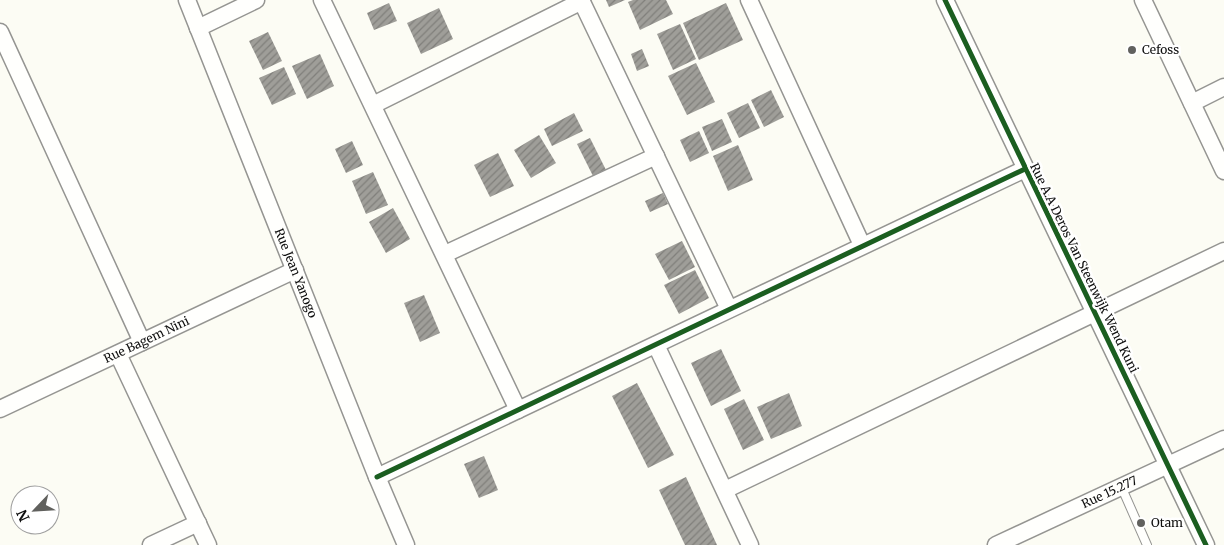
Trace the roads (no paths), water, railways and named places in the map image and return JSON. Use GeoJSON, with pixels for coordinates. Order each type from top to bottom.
{"type":"FeatureCollection","features":[{"type":"Feature","properties":{"kind":"street","name":"Rue Jean Yanogo"},"geometry":{"type":"LineString","coordinates":[[187,0],[377,477],[406,545]]}},
{"type":"Feature","properties":{"kind":"street"},"geometry":{"type":"LineString","coordinates":[[198,28],[256,0]]}},
{"type":"Feature","properties":{"kind":"street"},"geometry":{"type":"LineString","coordinates":[[322,0],[518,410]]}},
{"type":"Feature","properties":{"kind":"street"},"geometry":{"type":"LineString","coordinates":[[749,0],[862,245]]}},
{"type":"Feature","properties":{"kind":"street","name":"Rue A.A Deros Van Steenwijk Wend Kuni"},"geometry":{"type":"LineString","coordinates":[[945,0],[1024,169],[1206,545]]}},
{"type":"Feature","properties":{"kind":"street"},"geometry":{"type":"LineString","coordinates":[[1144,0],[1224,171]]}},
{"type":"Feature","properties":{"kind":"street"},"geometry":{"type":"LineString","coordinates":[[373,105],[581,1],[729,309]]}},
{"type":"Feature","properties":{"kind":"street"},"geometry":{"type":"LineString","coordinates":[[0,32],[142,342]]}},
{"type":"Feature","properties":{"kind":"street"},"geometry":{"type":"LineString","coordinates":[[1192,103],[1224,88]]}},
{"type":"Feature","properties":{"kind":"street"},"geometry":{"type":"LineString","coordinates":[[445,254],[656,156]]}},
{"type":"Feature","properties":{"kind":"street"},"geometry":{"type":"LineString","coordinates":[[377,477],[1024,169]]}},
{"type":"Feature","properties":{"kind":"street"},"geometry":{"type":"LineString","coordinates":[[725,490],[1224,251]]}},
{"type":"Feature","properties":{"kind":"street","name":"Rue Bagem Nini"},"geometry":{"type":"LineString","coordinates":[[1,405],[118,354],[295,270]]}},
{"type":"Feature","properties":{"kind":"street"},"geometry":{"type":"LineString","coordinates":[[656,345],[750,545]]}},
{"type":"Feature","properties":{"kind":"street"},"geometry":{"type":"LineString","coordinates":[[118,354],[208,545]]}},
{"type":"Feature","properties":{"kind":"street","name":"Rue 15.277"},"geometry":{"type":"LineString","coordinates":[[996,545],[1224,439]]}},
{"type":"Feature","properties":{"kind":"street"},"geometry":{"type":"LineString","coordinates":[[151,545],[198,523]]}},
{"type":"Feature","properties":{"kind":"lane"},"geometry":{"type":"LineString","coordinates":[[1121,486],[1147,545]]}},
{"type":"Feature","properties":{"kind":"place","name":"Cefoss"},"geometry":{"type":"Point","coordinates":[1132,50]}},
{"type":"Feature","properties":{"kind":"place","name":"Otam"},"geometry":{"type":"Point","coordinates":[1141,523]}}]}
